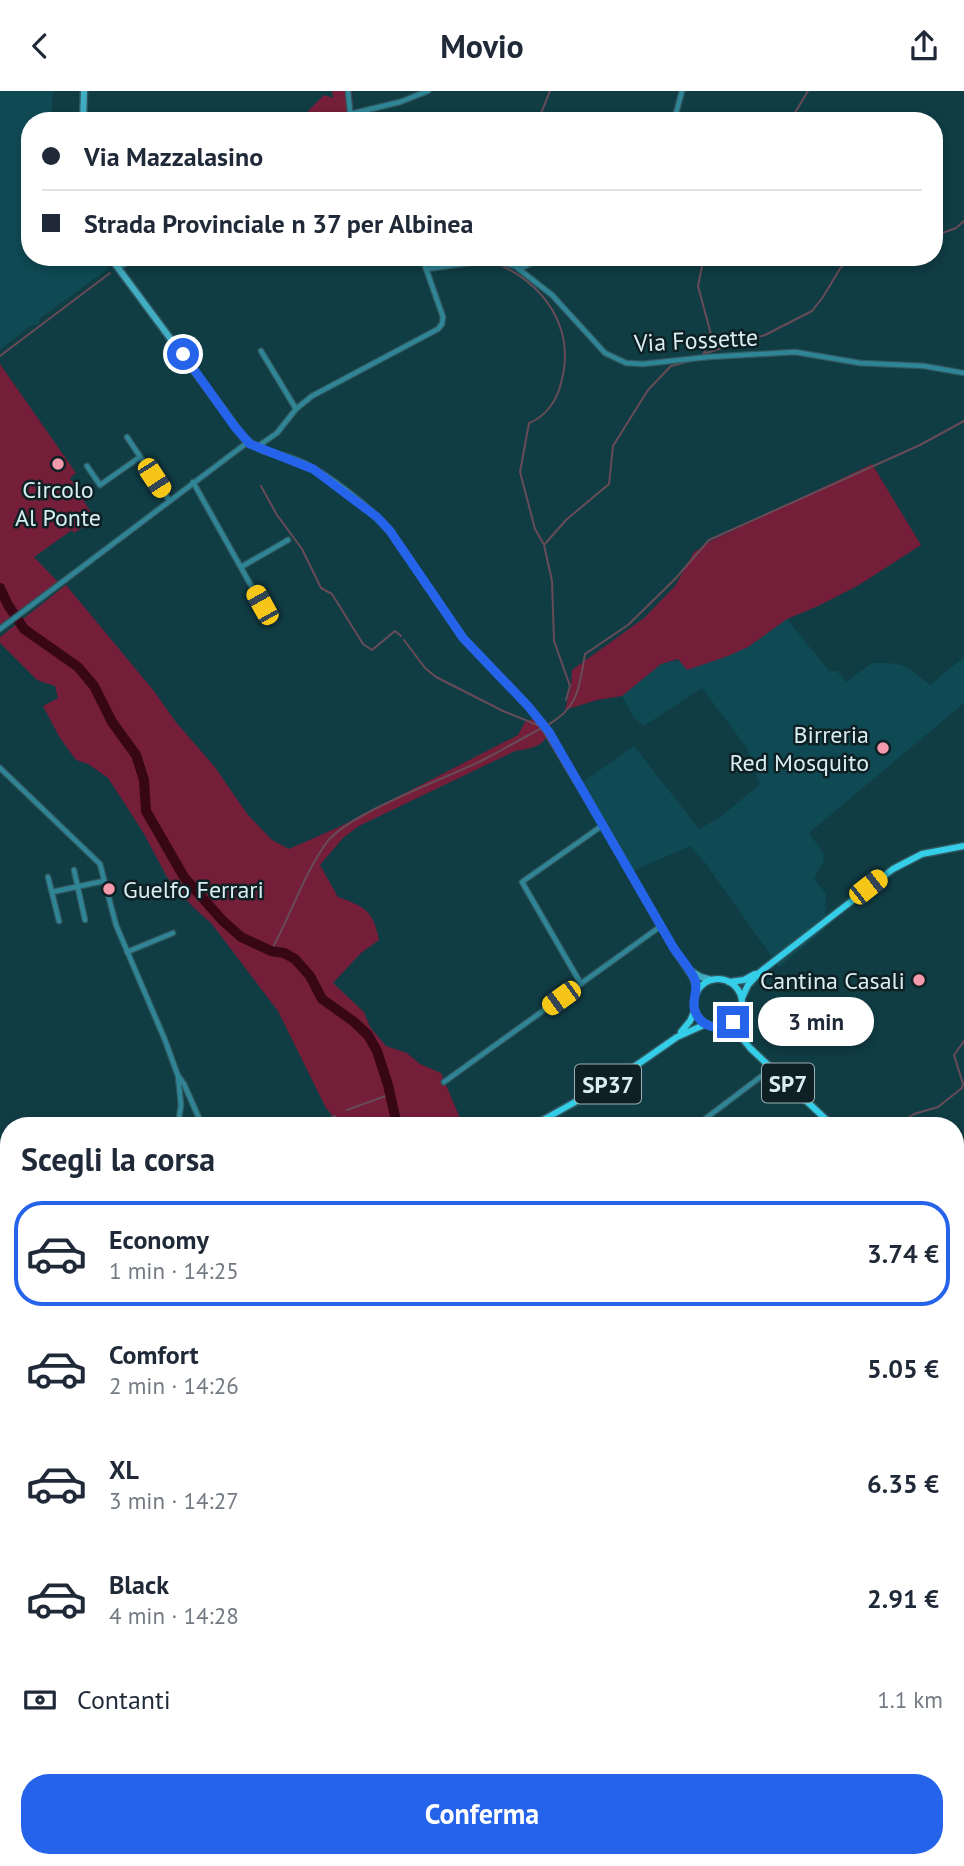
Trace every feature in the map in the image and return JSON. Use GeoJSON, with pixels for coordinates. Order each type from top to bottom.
{"type":"FeatureCollection","features":[{"type":"Feature","properties":{"kind":"main road"},"geometry":{"type":"LineString","coordinates":[[83,112],[84,91]]}},
{"type":"Feature","properties":{"kind":"main road"},"geometry":{"type":"LineString","coordinates":[[118,268],[248,442],[256,448],[313,469],[386,525],[463,638],[542,723],[696,983],[695,1010],[706,1024],[726,1026],[738,1016],[748,985],[760,972],[892,869],[922,854],[964,846]]}},
{"type":"Feature","properties":{"kind":"main road"},"geometry":{"type":"LineString","coordinates":[[687,968],[701,977],[729,982],[744,980],[760,972]]}},
{"type":"Feature","properties":{"kind":"main road"},"geometry":{"type":"LineString","coordinates":[[697,992],[712,980]]}},
{"type":"Feature","properties":{"kind":"main road"},"geometry":{"type":"LineString","coordinates":[[729,982],[737,988],[742,998]]}},
{"type":"Feature","properties":{"kind":"main road","name":"SP37"},"geometry":{"type":"LineString","coordinates":[[677,1037],[695,1010]]}},
{"type":"Feature","properties":{"kind":"main road","name":"SP7"},"geometry":{"type":"LineString","coordinates":[[738,1016],[744,1040]]}},
{"type":"Feature","properties":{"kind":"main road","name":"SP37"},"geometry":{"type":"LineString","coordinates":[[548,1117],[618,1078],[677,1037],[706,1024]]}},
{"type":"Feature","properties":{"kind":"main road","name":"SP7"},"geometry":{"type":"LineString","coordinates":[[726,1026],[738,1033],[750,1048],[824,1117]]}},
{"type":"Feature","properties":{"kind":"street"},"geometry":{"type":"LineString","coordinates":[[348,91],[350,112]]}},
{"type":"Feature","properties":{"kind":"street"},"geometry":{"type":"LineString","coordinates":[[358,112],[400,102],[428,91]]}},
{"type":"Feature","properties":{"kind":"street"},"geometry":{"type":"LineString","coordinates":[[676,112],[682,91]]}},
{"type":"Feature","properties":{"kind":"street"},"geometry":{"type":"LineString","coordinates":[[256,448],[277,433],[296,409],[341,379],[438,329],[443,317],[425,266]]}},
{"type":"Feature","properties":{"kind":"street","name":"Via Fossette"},"geometry":{"type":"LineString","coordinates":[[426,269],[448,266]]}},
{"type":"Feature","properties":{"kind":"street","name":"Via Fossette"},"geometry":{"type":"LineString","coordinates":[[513,266],[552,295],[605,353],[626,363],[643,364],[795,352],[860,363],[924,366],[964,373]]}},
{"type":"Feature","properties":{"kind":"street"},"geometry":{"type":"LineString","coordinates":[[519,269],[526,266]]}},
{"type":"Feature","properties":{"kind":"street"},"geometry":{"type":"LineString","coordinates":[[261,351],[296,409]]}},
{"type":"Feature","properties":{"kind":"street"},"geometry":{"type":"LineString","coordinates":[[127,437],[169,500]]}},
{"type":"Feature","properties":{"kind":"street"},"geometry":{"type":"LineString","coordinates":[[0,628],[248,442]]}},
{"type":"Feature","properties":{"kind":"street"},"geometry":{"type":"LineString","coordinates":[[87,466],[100,485],[140,457]]}},
{"type":"Feature","properties":{"kind":"street"},"geometry":{"type":"LineString","coordinates":[[193,482],[262,605]]}},
{"type":"Feature","properties":{"kind":"street"},"geometry":{"type":"LineString","coordinates":[[241,567],[288,541]]}},
{"type":"Feature","properties":{"kind":"street"},"geometry":{"type":"LineString","coordinates":[[0,768],[98,861],[115,922],[178,1076],[181,1105],[179,1117]]}},
{"type":"Feature","properties":{"kind":"street"},"geometry":{"type":"LineString","coordinates":[[581,984],[522,883],[603,825]]}},
{"type":"Feature","properties":{"kind":"street"},"geometry":{"type":"LineString","coordinates":[[74,870],[85,920]]}},
{"type":"Feature","properties":{"kind":"street"},"geometry":{"type":"LineString","coordinates":[[48,877],[58,921]]}},
{"type":"Feature","properties":{"kind":"street"},"geometry":{"type":"LineString","coordinates":[[52,892],[104,881]]}},
{"type":"Feature","properties":{"kind":"street"},"geometry":{"type":"LineString","coordinates":[[444,1082],[661,926]]}},
{"type":"Feature","properties":{"kind":"street"},"geometry":{"type":"LineString","coordinates":[[127,952],[173,933]]}},
{"type":"Feature","properties":{"kind":"street"},"geometry":{"type":"LineString","coordinates":[[708,1117],[772,1068]]}},
{"type":"Feature","properties":{"kind":"street"},"geometry":{"type":"LineString","coordinates":[[178,1076],[198,1117]]}},
{"type":"Feature","properties":{"kind":"shaded area"},"geometry":{"type":"Polygon","coordinates":[[[0,91],[53,91],[52,112],[21,112],[21,266],[109,268],[39,319],[39,324],[30,326],[0,350],[0,91]]]}},
{"type":"Feature","properties":{"kind":"shaded area"},"geometry":{"type":"Polygon","coordinates":[[[332,91],[352,91],[353,112],[308,112],[324,95],[333,98],[332,91]]]}},
{"type":"Feature","properties":{"kind":"shaded area"},"geometry":{"type":"Polygon","coordinates":[[[0,364],[76,473],[70,478],[95,519],[74,533],[72,530],[34,557],[58,582],[0,625],[0,364]]]}},
{"type":"Feature","properties":{"kind":"shaded area"},"geometry":{"type":"Polygon","coordinates":[[[872,464],[921,545],[859,585],[787,619],[748,647],[687,670],[678,659],[661,664],[622,696],[565,710],[572,670],[644,618],[675,586],[694,552],[711,541],[872,464]]]}},
{"type":"Feature","properties":{"kind":"shaded area"},"geometry":{"type":"Polygon","coordinates":[[[66,585],[214,766],[248,815],[272,840],[289,849],[339,827],[518,735],[525,722],[536,718],[547,735],[538,745],[515,751],[359,826],[344,837],[320,865],[338,897],[361,907],[371,916],[379,940],[361,953],[333,983],[364,1012],[370,1027],[386,1046],[407,1053],[420,1064],[441,1073],[460,1117],[333,1117],[326,1108],[278,1011],[211,923],[167,877],[143,832],[108,778],[88,764],[76,760],[60,738],[43,706],[58,698],[55,686],[37,680],[0,643],[0,637],[66,585]]]}},
{"type":"Feature","properties":{"kind":"shaded area"},"geometry":{"type":"Polygon","coordinates":[[[787,619],[829,671],[837,671],[846,682],[872,663],[889,663],[911,670],[930,685],[964,657],[964,703],[809,833],[824,854],[823,863],[814,878],[826,894],[825,929],[779,967],[706,864],[690,846],[633,871],[580,784],[634,746],[699,829],[722,816],[760,784],[747,748],[702,688],[644,726],[634,718],[622,696],[661,664],[748,647],[787,619]]]}},
{"type":"Feature","properties":{"kind":"waterway"},"geometry":{"type":"LineString","coordinates":[[542,112],[550,91]]}},
{"type":"Feature","properties":{"kind":"waterway"},"geometry":{"type":"LineString","coordinates":[[795,112],[808,91]]}},
{"type":"Feature","properties":{"kind":"waterway"},"geometry":{"type":"LineString","coordinates":[[943,233],[956,228],[964,221]]}},
{"type":"Feature","properties":{"kind":"waterway"},"geometry":{"type":"LineString","coordinates":[[502,266],[529,283],[542,296],[553,311],[564,345],[565,363],[559,390],[545,412],[529,423],[520,472],[535,529],[543,543]]}},
{"type":"Feature","properties":{"kind":"waterway"},"geometry":{"type":"LineString","coordinates":[[702,266],[698,286],[712,338],[704,353]]}},
{"type":"Feature","properties":{"kind":"waterway"},"geometry":{"type":"LineString","coordinates":[[703,354],[765,335],[812,311],[843,266]]}},
{"type":"Feature","properties":{"kind":"waterway"},"geometry":{"type":"LineString","coordinates":[[0,356],[110,273]]}},
{"type":"Feature","properties":{"kind":"waterway"},"geometry":{"type":"LineString","coordinates":[[566,700],[570,686],[554,641],[552,581],[544,545],[566,520],[609,484],[613,446],[648,390],[671,366],[691,361]]}},
{"type":"Feature","properties":{"kind":"waterway"},"geometry":{"type":"LineString","coordinates":[[546,726],[565,712],[576,696],[585,654],[628,625],[675,579],[709,540],[920,445],[964,421]]}},
{"type":"Feature","properties":{"kind":"waterway"},"geometry":{"type":"LineString","coordinates":[[261,486],[277,515],[302,549],[321,588],[332,594],[363,644],[372,650],[395,631],[401,636]]}},
{"type":"Feature","properties":{"kind":"waterway"},"geometry":{"type":"LineString","coordinates":[[0,588],[24,629],[78,667],[94,686],[112,722],[136,755],[144,780],[146,811],[184,877],[241,937],[295,959],[310,976],[322,999],[368,1035],[377,1051],[395,1117]]}},
{"type":"Feature","properties":{"kind":"waterway"},"geometry":{"type":"LineString","coordinates":[[404,640],[425,668],[436,677],[503,711],[540,726],[580,793]]}},
{"type":"Feature","properties":{"kind":"waterway"},"geometry":{"type":"LineString","coordinates":[[271,951],[311,868],[327,842],[339,831],[377,808],[483,760],[540,729]]}},
{"type":"Feature","properties":{"kind":"waterway"},"geometry":{"type":"LineString","coordinates":[[909,1117],[938,1107],[962,1088],[954,1055],[964,1041]]}},
{"type":"Feature","properties":{"kind":"waterway"},"geometry":{"type":"LineString","coordinates":[[347,1110],[391,1094]]}},
{"type":"Feature","properties":{"kind":"place","name":"Circolo Al Ponte"},"geometry":{"type":"Point","coordinates":[58,464]}},
{"type":"Feature","properties":{"kind":"place","name":"Birreria Red Mosquito"},"geometry":{"type":"Point","coordinates":[883,748]}},
{"type":"Feature","properties":{"kind":"place","name":"Guelfo Ferrari"},"geometry":{"type":"Point","coordinates":[109,889]}},
{"type":"Feature","properties":{"kind":"place","name":"Cantina Casali"},"geometry":{"type":"Point","coordinates":[919,980]}},
{"type":"Feature","properties":{"kind":"route"},"geometry":{"type":"LineString","coordinates":[[183,354],[250,444],[313,469],[386,525],[463,638],[549,732],[693,977],[697,992],[694,1005],[700,1020],[720,1028],[733,1022]]}}]}
